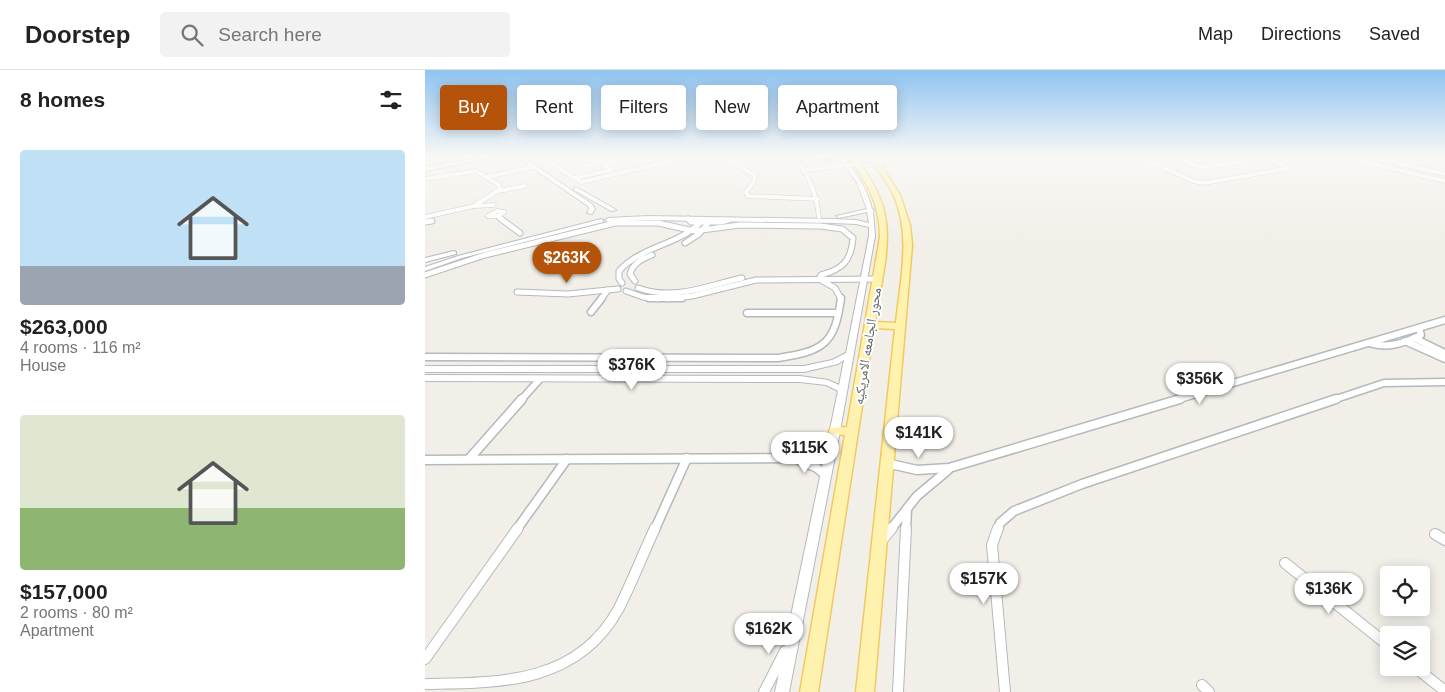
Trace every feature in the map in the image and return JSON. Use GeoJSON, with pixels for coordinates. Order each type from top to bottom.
{"type":"FeatureCollection","features":[{"type":"Feature","properties":{"kind":"main road","name":"محور الجامعه الامريكيه"},"geometry":{"type":"LineString","coordinates":[[809,692],[853,431],[884,231],[862,185]]}},
{"type":"Feature","properties":{"kind":"main road","name":"محور الجامعه الامريكيه"},"geometry":{"type":"LineString","coordinates":[[865,692],[886,463],[901,326],[907,245],[907,231],[894,185]]}},
{"type":"Feature","properties":{"kind":"main road"},"geometry":{"type":"LineString","coordinates":[[870,325],[901,326]]}},
{"type":"Feature","properties":{"kind":"main road"},"geometry":{"type":"LineString","coordinates":[[835,431],[853,431]]}},
{"type":"Feature","properties":{"kind":"street"},"geometry":{"type":"LineString","coordinates":[[499,185],[499,192]]}},
{"type":"Feature","properties":{"kind":"street"},"geometry":{"type":"LineString","coordinates":[[560,185],[590,205],[592,209],[586,219],[590,221],[688,219],[845,221],[859,222],[872,226]]}},
{"type":"Feature","properties":{"kind":"street"},"geometry":{"type":"LineString","coordinates":[[570,185],[616,211]]}},
{"type":"Feature","properties":{"kind":"street"},"geometry":{"type":"LineString","coordinates":[[751,185],[746,192],[748,196],[817,199]]}},
{"type":"Feature","properties":{"kind":"street"},"geometry":{"type":"LineString","coordinates":[[813,185],[819,216]]}},
{"type":"Feature","properties":{"kind":"street"},"geometry":{"type":"LineString","coordinates":[[475,208],[499,192],[525,186]]}},
{"type":"Feature","properties":{"kind":"street"},"geometry":{"type":"LineString","coordinates":[[491,196],[496,209],[520,233]]}},
{"type":"Feature","properties":{"kind":"street"},"geometry":{"type":"LineString","coordinates":[[425,260],[567,224],[599,211],[849,216],[873,206],[865,277],[782,692]]}},
{"type":"Feature","properties":{"kind":"street"},"geometry":{"type":"LineString","coordinates":[[425,217],[475,208],[496,209]]}},
{"type":"Feature","properties":{"kind":"street"},"geometry":{"type":"LineString","coordinates":[[609,220],[617,216],[616,211]]}},
{"type":"Feature","properties":{"kind":"street"},"geometry":{"type":"LineString","coordinates":[[688,219],[689,222],[728,220]]}},
{"type":"Feature","properties":{"kind":"street"},"geometry":{"type":"LineString","coordinates":[[425,222],[432,221]]}},
{"type":"Feature","properties":{"kind":"street"},"geometry":{"type":"LineString","coordinates":[[425,269],[460,257],[601,221]]}},
{"type":"Feature","properties":{"kind":"street"},"geometry":{"type":"LineString","coordinates":[[425,276],[477,257],[607,224],[651,222],[694,232],[733,226],[829,226],[848,232],[853,238],[851,257],[847,264],[820,277],[756,280],[682,299],[654,299],[618,289],[568,294],[517,292]]}},
{"type":"Feature","properties":{"kind":"street"},"geometry":{"type":"LineString","coordinates":[[623,283],[619,279],[619,271],[629,260],[648,251],[678,241],[694,232],[701,222]]}},
{"type":"Feature","properties":{"kind":"street"},"geometry":{"type":"LineString","coordinates":[[679,245],[701,231],[709,222]]}},
{"type":"Feature","properties":{"kind":"street"},"geometry":{"type":"LineString","coordinates":[[635,281],[630,274],[633,266],[645,258],[671,248]]}},
{"type":"Feature","properties":{"kind":"street"},"geometry":{"type":"LineString","coordinates":[[626,291],[639,288],[653,293],[684,293],[753,276],[878,277]]}},
{"type":"Feature","properties":{"kind":"street"},"geometry":{"type":"LineString","coordinates":[[425,357],[778,358],[807,351],[823,343],[832,334],[841,298],[838,290],[820,277]]}},
{"type":"Feature","properties":{"kind":"street"},"geometry":{"type":"LineString","coordinates":[[618,289],[623,283],[635,281],[640,282],[639,288]]}},
{"type":"Feature","properties":{"kind":"street"},"geometry":{"type":"LineString","coordinates":[[591,312],[608,290]]}},
{"type":"Feature","properties":{"kind":"street"},"geometry":{"type":"LineString","coordinates":[[747,313],[838,313]]}},
{"type":"Feature","properties":{"kind":"street"},"geometry":{"type":"LineString","coordinates":[[886,463],[910,470],[927,472],[949,468],[1445,320]]}},
{"type":"Feature","properties":{"kind":"street"},"geometry":{"type":"LineString","coordinates":[[1368,343],[1389,347],[1421,335],[1419,328]]}},
{"type":"Feature","properties":{"kind":"street"},"geometry":{"type":"LineString","coordinates":[[1414,338],[1445,353]]}},
{"type":"Feature","properties":{"kind":"street"},"geometry":{"type":"LineString","coordinates":[[1405,341],[1445,359]]}},
{"type":"Feature","properties":{"kind":"street"},"geometry":{"type":"LineString","coordinates":[[425,368],[804,369],[835,362],[850,354]]}},
{"type":"Feature","properties":{"kind":"street"},"geometry":{"type":"LineString","coordinates":[[425,378],[801,379],[829,383],[843,390]]}},
{"type":"Feature","properties":{"kind":"street"},"geometry":{"type":"LineString","coordinates":[[469,459],[540,379]]}},
{"type":"Feature","properties":{"kind":"street"},"geometry":{"type":"LineString","coordinates":[[1005,692],[992,545],[1000,523],[1014,511],[1091,481],[1384,383],[1445,382]]}},
{"type":"Feature","properties":{"kind":"street"},"geometry":{"type":"LineString","coordinates":[[425,460],[793,458],[807,455],[832,445]]}},
{"type":"Feature","properties":{"kind":"street"},"geometry":{"type":"LineString","coordinates":[[425,684],[504,683],[527,680],[551,671],[592,643],[607,626],[618,609],[687,458]]}},
{"type":"Feature","properties":{"kind":"street"},"geometry":{"type":"LineString","coordinates":[[793,458],[811,464],[826,476]]}},
{"type":"Feature","properties":{"kind":"street"},"geometry":{"type":"LineString","coordinates":[[425,660],[567,459]]}},
{"type":"Feature","properties":{"kind":"street"},"geometry":{"type":"LineString","coordinates":[[880,542],[917,496],[949,468]]}},
{"type":"Feature","properties":{"kind":"street"},"geometry":{"type":"LineString","coordinates":[[898,692],[907,509]]}},
{"type":"Feature","properties":{"kind":"street"},"geometry":{"type":"LineString","coordinates":[[1435,534],[1445,540]]}},
{"type":"Feature","properties":{"kind":"street"},"geometry":{"type":"LineString","coordinates":[[1285,563],[1380,639]]}},
{"type":"Feature","properties":{"kind":"street"},"geometry":{"type":"LineString","coordinates":[[764,692],[783,657],[795,628]]}},
{"type":"Feature","properties":{"kind":"street"},"geometry":{"type":"LineString","coordinates":[[1426,676],[1445,691]]}}]}
